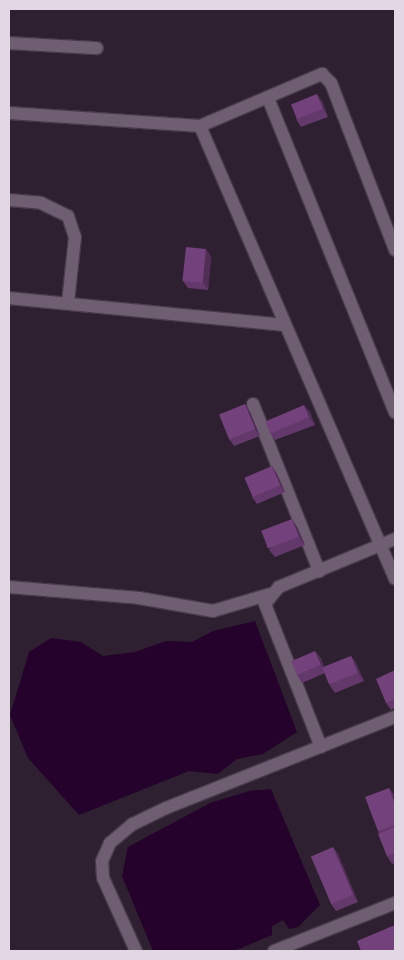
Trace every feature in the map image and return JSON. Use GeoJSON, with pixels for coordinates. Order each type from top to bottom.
{"type":"FeatureCollection","features":[{"type":"Feature","properties":{"kind":"street"},"geometry":{"type":"LineString","coordinates":[[9,44],[97,48]]}},
{"type":"Feature","properties":{"kind":"street"},"geometry":{"type":"LineString","coordinates":[[9,113],[200,126],[268,98],[315,75],[327,78],[395,250]]}},
{"type":"Feature","properties":{"kind":"street"},"geometry":{"type":"LineString","coordinates":[[268,98],[395,412]]}},
{"type":"Feature","properties":{"kind":"street"},"geometry":{"type":"LineString","coordinates":[[200,126],[284,326],[382,545],[395,579]]}},
{"type":"Feature","properties":{"kind":"street"},"geometry":{"type":"LineString","coordinates":[[9,200],[41,203],[68,216],[75,237],[68,302]]}},
{"type":"Feature","properties":{"kind":"street"},"geometry":{"type":"LineString","coordinates":[[9,298],[68,302],[284,326]]}},
{"type":"Feature","properties":{"kind":"street"},"geometry":{"type":"LineString","coordinates":[[253,404],[319,571]]}},
{"type":"Feature","properties":{"kind":"street"},"geometry":{"type":"LineString","coordinates":[[9,587],[139,598],[213,611],[270,594],[395,539]]}},
{"type":"Feature","properties":{"kind":"street"},"geometry":{"type":"LineString","coordinates":[[270,594],[265,613],[321,747]]}},
{"type":"Feature","properties":{"kind":"street"},"geometry":{"type":"LineString","coordinates":[[136,951],[103,878],[102,861],[110,843],[133,824],[166,808],[395,717]]}},
{"type":"Feature","properties":{"kind":"street"},"geometry":{"type":"LineString","coordinates":[[274,951],[292,948],[395,903]]}},
{"type":"Feature","properties":{"kind":"shaded area"},"geometry":{"type":"Polygon","coordinates":[[[255,621],[297,732],[263,754],[237,759],[218,774],[189,771],[79,815],[28,758],[10,715],[29,652],[51,638],[81,642],[103,656],[135,652],[166,641],[192,642],[213,631],[255,621]]]}},
{"type":"Feature","properties":{"kind":"shaded area"},"geometry":{"type":"Polygon","coordinates":[[[271,789],[320,905],[298,927],[289,929],[283,920],[272,926],[272,935],[234,951],[153,951],[122,876],[128,847],[210,803],[249,791],[271,789]]]}},
{"type":"Feature","properties":{"kind":"building"},"geometry":{"type":"Polygon","coordinates":[[[317,94],[323,109],[297,119],[291,104],[317,94]]]}},
{"type":"Feature","properties":{"kind":"building"},"geometry":{"type":"Polygon","coordinates":[[[186,247],[206,249],[202,283],[182,281],[186,247]]]}},
{"type":"Feature","properties":{"kind":"building"},"geometry":{"type":"Polygon","coordinates":[[[245,404],[255,429],[229,440],[219,414],[245,404]]]}},
{"type":"Feature","properties":{"kind":"building"},"geometry":{"type":"Polygon","coordinates":[[[304,405],[309,417],[270,433],[265,421],[304,405]]]}},
{"type":"Feature","properties":{"kind":"building"},"geometry":{"type":"Polygon","coordinates":[[[272,466],[280,485],[253,497],[244,478],[272,466]]]}},
{"type":"Feature","properties":{"kind":"building"},"geometry":{"type":"Polygon","coordinates":[[[292,519],[299,537],[268,549],[261,531],[292,519]]]}},
{"type":"Feature","properties":{"kind":"building"},"geometry":{"type":"Polygon","coordinates":[[[315,651],[321,665],[297,675],[291,661],[315,651]]]}},
{"type":"Feature","properties":{"kind":"building"},"geometry":{"type":"Polygon","coordinates":[[[351,656],[358,673],[329,684],[322,668],[351,656]]]}},
{"type":"Feature","properties":{"kind":"building"},"geometry":{"type":"Polygon","coordinates":[[[395,670],[395,699],[386,703],[376,679],[395,670]]]}},
{"type":"Feature","properties":{"kind":"building"},"geometry":{"type":"Polygon","coordinates":[[[389,788],[395,805],[395,825],[378,831],[365,797],[389,788]]]}},
{"type":"Feature","properties":{"kind":"building"},"geometry":{"type":"Polygon","coordinates":[[[395,827],[395,853],[387,856],[378,834],[395,827]]]}},
{"type":"Feature","properties":{"kind":"building"},"geometry":{"type":"Polygon","coordinates":[[[333,847],[353,895],[331,904],[311,856],[333,847]]]}},
{"type":"Feature","properties":{"kind":"building"},"geometry":{"type":"Polygon","coordinates":[[[395,925],[395,951],[361,951],[357,941],[395,925]]]}}]}
